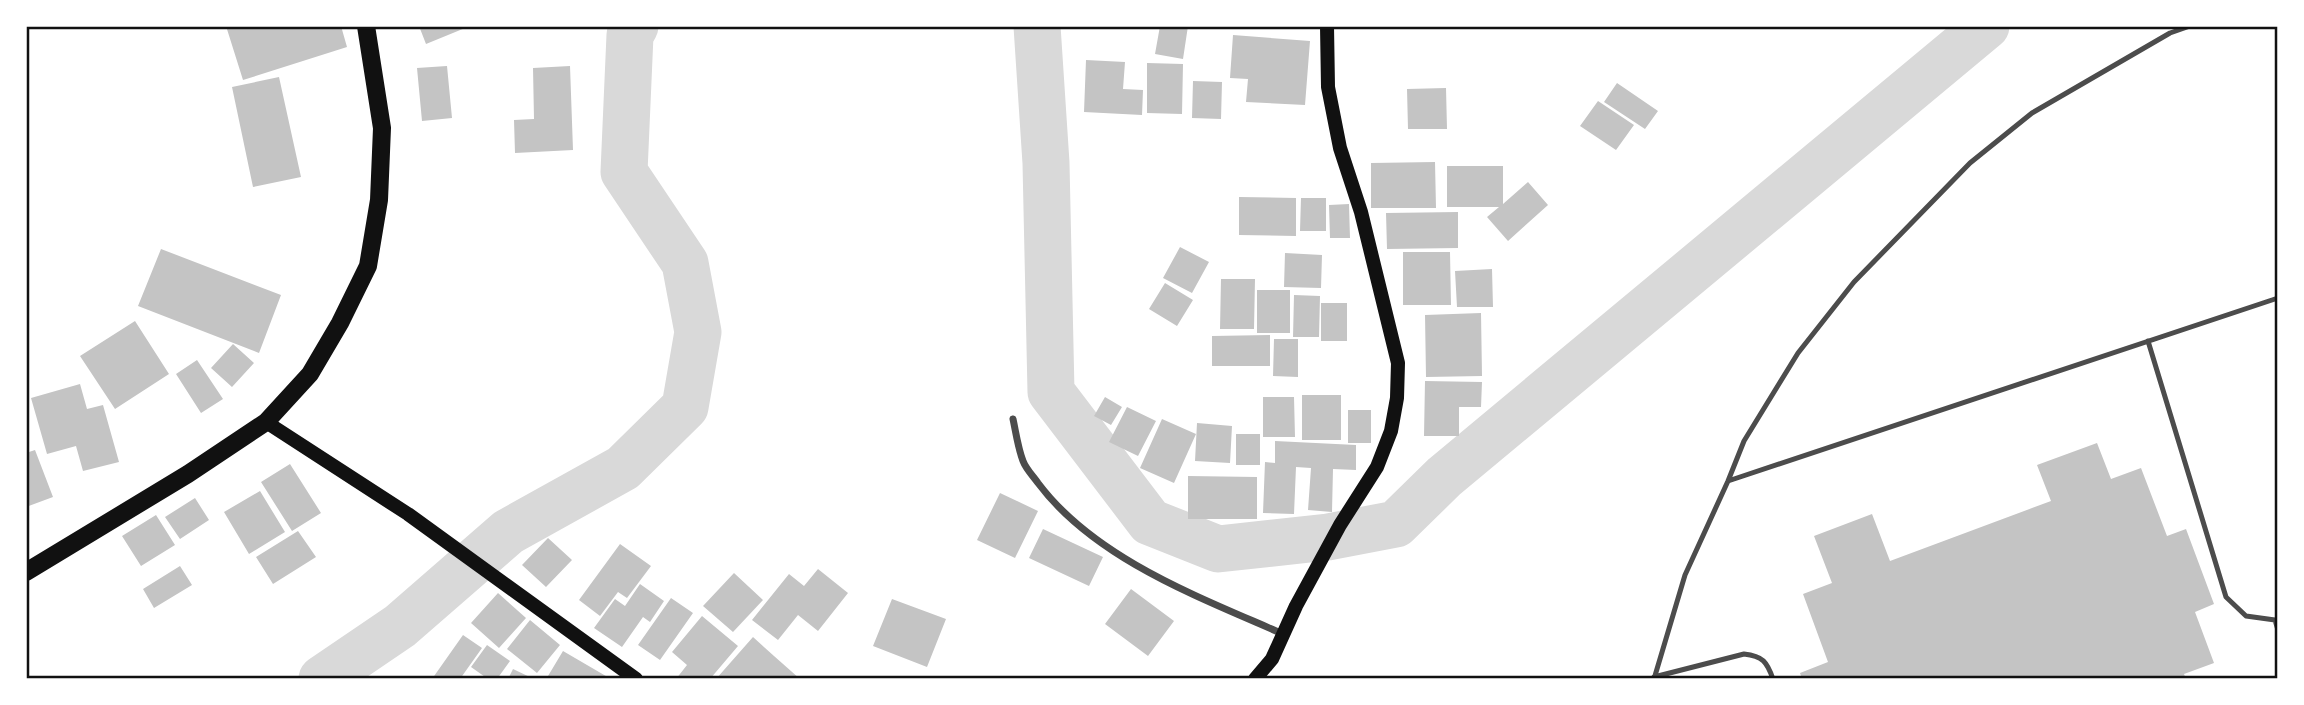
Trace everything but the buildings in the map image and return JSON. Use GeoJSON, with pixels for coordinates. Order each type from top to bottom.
{"type":"FeatureCollection","features":[{"type":"Feature","properties":{"kind":"main road"},"geometry":{"type":"LineString","coordinates":[[26,572],[188,474],[266,422],[310,374],[340,323],[368,266],[379,200],[382,128],[366,26]]}},
{"type":"Feature","properties":{"kind":"main road"},"geometry":{"type":"LineString","coordinates":[[1255,679],[1272,659],[1296,606],[1340,525],[1377,467],[1391,431],[1397,398],[1398,363],[1361,212],[1340,148],[1328,87],[1327,26]]}},
{"type":"Feature","properties":{"kind":"main road"},"geometry":{"type":"LineString","coordinates":[[266,422],[408,514],[636,679]]}},
{"type":"Feature","properties":{"kind":"street"},"geometry":{"type":"LineString","coordinates":[[1013,419],[1023,463],[1047,495],[1076,524],[1113,551],[1181,588],[1283,634]]}},
{"type":"Feature","properties":{"kind":"lane"},"geometry":{"type":"LineString","coordinates":[[1654,678],[1685,575],[1744,441],[1798,353],[1854,282],[1970,163],[2032,113],[2170,33],[2190,26]]}},
{"type":"Feature","properties":{"kind":"lane"},"geometry":{"type":"LineString","coordinates":[[1728,481],[2278,298]]}},
{"type":"Feature","properties":{"kind":"lane"},"geometry":{"type":"LineString","coordinates":[[2148,341],[2226,597],[2246,616],[2276,619],[2278,630]]}},
{"type":"Feature","properties":{"kind":"lane"},"geometry":{"type":"LineString","coordinates":[[1654,678],[1744,654],[1756,655],[1768,663],[1773,679]]}},
{"type":"Feature","properties":{"kind":"waterway"},"geometry":{"type":"LineString","coordinates":[[322,679],[400,626],[508,532],[623,468],[685,407],[698,332],[685,263],[624,172],[630,35],[635,26]]}},
{"type":"Feature","properties":{"kind":"waterway"},"geometry":{"type":"LineString","coordinates":[[1037,26],[1046,163],[1051,392],[1150,522],[1218,549],[1328,537],[1396,524],[1444,477],[1986,26]]}}]}
